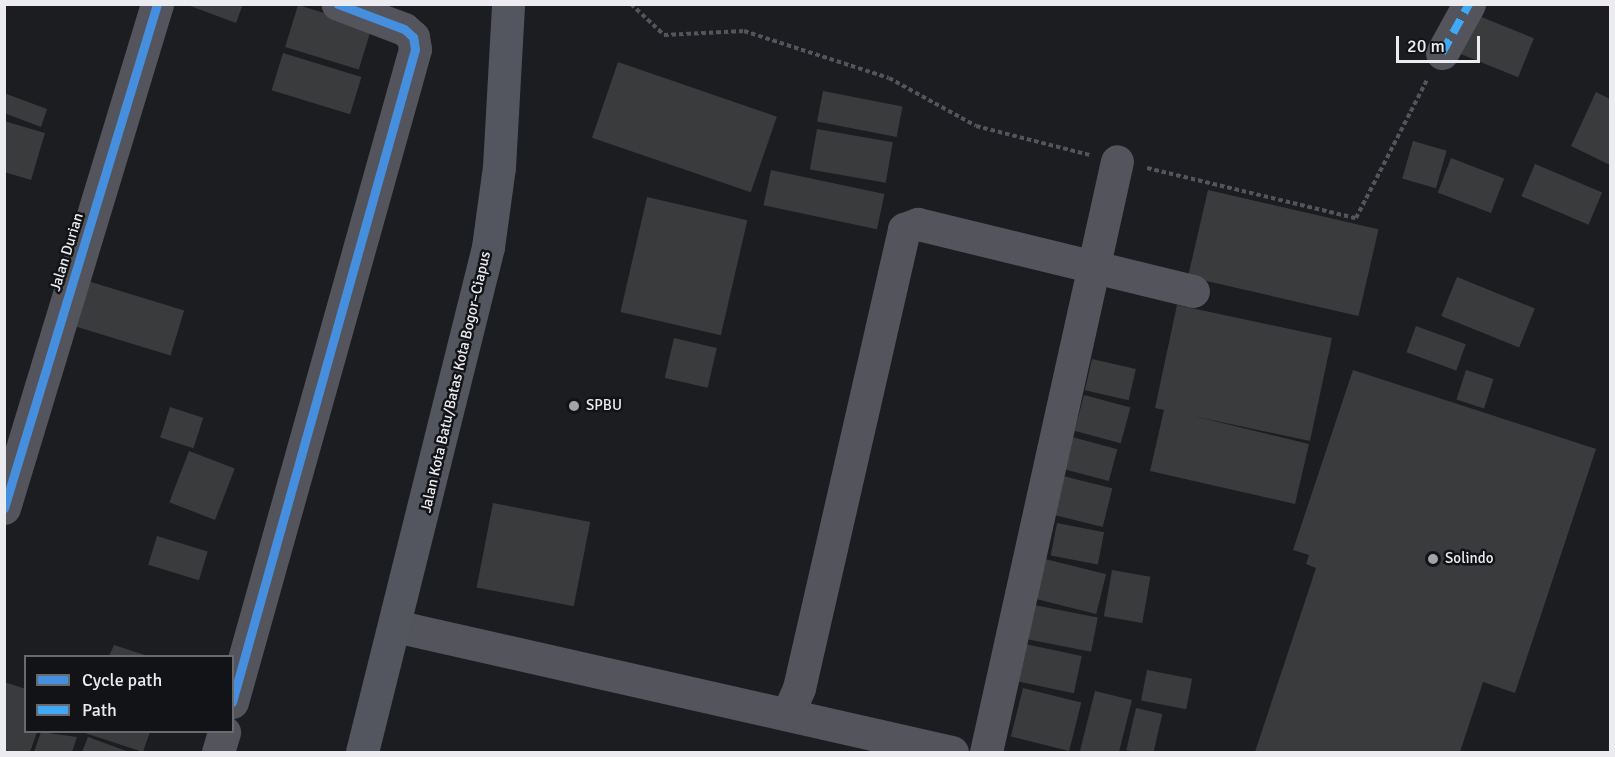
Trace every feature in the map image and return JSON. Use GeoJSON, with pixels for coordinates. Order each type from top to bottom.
{"type":"FeatureCollection","features":[{"type":"Feature","properties":{"kind":"main road","name":"Jalan Kota Batu/Batas Kota Bogor–Ciapus"},"geometry":{"type":"LineString","coordinates":[[362,753],[488,247],[499,167],[508,4]]}},
{"type":"Feature","properties":{"kind":"street","name":"Jalan Durian"},"geometry":{"type":"LineString","coordinates":[[4,508],[11,467],[157,4]]}},
{"type":"Feature","properties":{"kind":"street"},"geometry":{"type":"LineString","coordinates":[[234,695],[415,49],[413,37],[404,29],[338,4]]}},
{"type":"Feature","properties":{"kind":"street"},"geometry":{"type":"LineString","coordinates":[[1442,53],[1469,4]]}},
{"type":"Feature","properties":{"kind":"street"},"geometry":{"type":"LineString","coordinates":[[986,753],[1096,266],[1117,161]]}},
{"type":"Feature","properties":{"kind":"street"},"geometry":{"type":"LineString","coordinates":[[788,713],[799,687],[904,229],[918,224],[1193,291]]}},
{"type":"Feature","properties":{"kind":"street"},"geometry":{"type":"LineString","coordinates":[[395,626],[788,713],[952,753]]}},
{"type":"Feature","properties":{"kind":"street"},"geometry":{"type":"LineString","coordinates":[[218,753],[224,733]]}},
{"type":"Feature","properties":{"kind":"path"},"geometry":{"type":"LineString","coordinates":[[631,4],[664,35],[744,31],[889,78],[976,126],[1356,218],[1442,53]]}},
{"type":"Feature","properties":{"kind":"building"},"geometry":{"type":"Polygon","coordinates":[[[185,4],[243,4],[236,23],[185,4]]]}},
{"type":"Feature","properties":{"kind":"building"},"geometry":{"type":"Polygon","coordinates":[[[298,5],[372,28],[359,70],[285,47],[298,5]]]}},
{"type":"Feature","properties":{"kind":"building"},"geometry":{"type":"Polygon","coordinates":[[[1469,12],[1534,38],[1518,77],[1453,51],[1469,12]]]}},
{"type":"Feature","properties":{"kind":"building"},"geometry":{"type":"Polygon","coordinates":[[[283,53],[361,77],[350,114],[272,90],[283,53]]]}},
{"type":"Feature","properties":{"kind":"building"},"geometry":{"type":"Polygon","coordinates":[[[618,62],[777,117],[751,192],[592,138],[618,62]]]}},
{"type":"Feature","properties":{"kind":"building"},"geometry":{"type":"Polygon","coordinates":[[[823,91],[903,106],[897,137],[817,121],[823,91]]]}},
{"type":"Feature","properties":{"kind":"building"},"geometry":{"type":"Polygon","coordinates":[[[1596,92],[1610,99],[1610,165],[1571,146],[1596,92]]]}},
{"type":"Feature","properties":{"kind":"building"},"geometry":{"type":"Polygon","coordinates":[[[4,93],[47,109],[41,127],[4,113],[4,93]]]}},
{"type":"Feature","properties":{"kind":"building"},"geometry":{"type":"Polygon","coordinates":[[[4,121],[45,133],[31,180],[4,172],[4,121]]]}},
{"type":"Feature","properties":{"kind":"building"},"geometry":{"type":"Polygon","coordinates":[[[817,129],[893,142],[886,183],[810,169],[817,129]]]}},
{"type":"Feature","properties":{"kind":"building"},"geometry":{"type":"Polygon","coordinates":[[[1413,141],[1447,151],[1436,188],[1402,178],[1413,141]]]}},
{"type":"Feature","properties":{"kind":"building"},"geometry":{"type":"Polygon","coordinates":[[[1451,158],[1504,178],[1491,213],[1438,193],[1451,158]]]}},
{"type":"Feature","properties":{"kind":"building"},"geometry":{"type":"Polygon","coordinates":[[[1535,164],[1602,193],[1589,225],[1521,196],[1535,164]]]}},
{"type":"Feature","properties":{"kind":"building"},"geometry":{"type":"Polygon","coordinates":[[[771,170],[884,194],[877,229],[764,205],[771,170]]]}},
{"type":"Feature","properties":{"kind":"building"},"geometry":{"type":"Polygon","coordinates":[[[1208,190],[1379,229],[1358,316],[1188,277],[1208,190]]]}},
{"type":"Feature","properties":{"kind":"building"},"geometry":{"type":"Polygon","coordinates":[[[647,197],[747,220],[721,335],[620,312],[647,197]]]}},
{"type":"Feature","properties":{"kind":"building"},"geometry":{"type":"Polygon","coordinates":[[[1457,277],[1535,308],[1519,347],[1441,316],[1457,277]]]}},
{"type":"Feature","properties":{"kind":"building"},"geometry":{"type":"Polygon","coordinates":[[[78,278],[184,310],[170,355],[64,323],[78,278]]]}},
{"type":"Feature","properties":{"kind":"building"},"geometry":{"type":"Polygon","coordinates":[[[1177,305],[1332,338],[1310,441],[1193,416],[1309,444],[1295,504],[1150,471],[1164,410],[1155,408],[1177,305]]]}},
{"type":"Feature","properties":{"kind":"building"},"geometry":{"type":"Polygon","coordinates":[[[1416,326],[1466,344],[1456,370],[1406,352],[1416,326]]]}},
{"type":"Feature","properties":{"kind":"building"},"geometry":{"type":"Polygon","coordinates":[[[674,338],[717,348],[708,388],[665,378],[674,338]]]}},
{"type":"Feature","properties":{"kind":"building"},"geometry":{"type":"Polygon","coordinates":[[[1092,359],[1136,369],[1129,400],[1085,390],[1092,359]]]}},
{"type":"Feature","properties":{"kind":"building","name":"Solindo"},"geometry":{"type":"Polygon","coordinates":[[[1353,370],[1596,449],[1515,693],[1483,682],[1460,752],[1255,752],[1316,568],[1306,564],[1309,555],[1293,550],[1353,370]]]}},
{"type":"Feature","properties":{"kind":"building"},"geometry":{"type":"Polygon","coordinates":[[[1466,370],[1494,379],[1484,408],[1456,399],[1466,370]]]}},
{"type":"Feature","properties":{"kind":"building"},"geometry":{"type":"Polygon","coordinates":[[[1084,395],[1130,407],[1121,443],[1074,431],[1084,395]]]}},
{"type":"Feature","properties":{"kind":"building"},"geometry":{"type":"Polygon","coordinates":[[[170,407],[203,418],[193,448],[160,437],[170,407]]]}},
{"type":"Feature","properties":{"kind":"building"},"geometry":{"type":"Polygon","coordinates":[[[1072,437],[1117,449],[1109,481],[1063,469],[1072,437]]]}},
{"type":"Feature","properties":{"kind":"building"},"geometry":{"type":"Polygon","coordinates":[[[189,451],[235,469],[215,520],[169,502],[189,451]]]}},
{"type":"Feature","properties":{"kind":"building"},"geometry":{"type":"Polygon","coordinates":[[[1059,475],[1112,488],[1103,527],[1049,514],[1059,475]]]}},
{"type":"Feature","properties":{"kind":"building"},"geometry":{"type":"Polygon","coordinates":[[[493,503],[590,522],[574,606],[477,587],[493,503]]]}},
{"type":"Feature","properties":{"kind":"building"},"geometry":{"type":"Polygon","coordinates":[[[1057,523],[1104,532],[1098,565],[1051,555],[1057,523]]]}},
{"type":"Feature","properties":{"kind":"building"},"geometry":{"type":"Polygon","coordinates":[[[157,536],[208,551],[199,580],[148,565],[157,536]]]}},
{"type":"Feature","properties":{"kind":"building"},"geometry":{"type":"Polygon","coordinates":[[[1045,559],[1106,574],[1096,614],[1035,599],[1045,559]]]}},
{"type":"Feature","properties":{"kind":"building"},"geometry":{"type":"Polygon","coordinates":[[[1112,570],[1150,577],[1142,623],[1104,616],[1112,570]]]}},
{"type":"Feature","properties":{"kind":"building"},"geometry":{"type":"Polygon","coordinates":[[[1034,605],[1098,617],[1091,652],[1027,639],[1034,605]]]}},
{"type":"Feature","properties":{"kind":"building"},"geometry":{"type":"Polygon","coordinates":[[[1025,644],[1082,656],[1074,693],[1017,681],[1025,644]]]}},
{"type":"Feature","properties":{"kind":"building"},"geometry":{"type":"Polygon","coordinates":[[[114,645],[145,655],[109,655],[114,645]]]}},
{"type":"Feature","properties":{"kind":"building"},"geometry":{"type":"Polygon","coordinates":[[[1147,670],[1192,679],[1186,709],[1141,700],[1147,670]]]}},
{"type":"Feature","properties":{"kind":"building"},"geometry":{"type":"Polygon","coordinates":[[[4,682],[24,688],[24,733],[37,733],[30,752],[4,752],[4,682]]]}},
{"type":"Feature","properties":{"kind":"building"},"geometry":{"type":"Polygon","coordinates":[[[1023,688],[1081,703],[1069,751],[1011,737],[1023,688]]]}},
{"type":"Feature","properties":{"kind":"building"},"geometry":{"type":"Polygon","coordinates":[[[1095,691],[1132,700],[1119,752],[1080,751],[1095,691]]]}},
{"type":"Feature","properties":{"kind":"building"},"geometry":{"type":"Polygon","coordinates":[[[1136,708],[1162,714],[1154,752],[1126,750],[1136,708]]]}},
{"type":"Feature","properties":{"kind":"building"},"geometry":{"type":"Polygon","coordinates":[[[41,733],[77,737],[72,752],[34,752],[41,733]]]}},
{"type":"Feature","properties":{"kind":"building"},"geometry":{"type":"Polygon","coordinates":[[[85,733],[150,733],[143,752],[85,733]]]}},
{"type":"Feature","properties":{"kind":"building"},"geometry":{"type":"Polygon","coordinates":[[[88,737],[129,752],[82,752],[88,737]]]}},
{"type":"Feature","properties":{"kind":"marked path"},"geometry":{"type":"LineString","coordinates":[[1442,53],[1469,4]]}},
{"type":"Feature","properties":{"kind":"cycle path"},"geometry":{"type":"LineString","coordinates":[[4,508],[157,4]]}},
{"type":"Feature","properties":{"kind":"cycle path"},"geometry":{"type":"LineString","coordinates":[[234,695],[415,49],[413,37],[404,29],[338,4]]}},
{"type":"Feature","properties":{"kind":"place","name":"SPBU"},"geometry":{"type":"Point","coordinates":[574,406]}},
{"type":"Feature","properties":{"kind":"place","name":"Solindo"},"geometry":{"type":"Point","coordinates":[1433,559]}}]}
